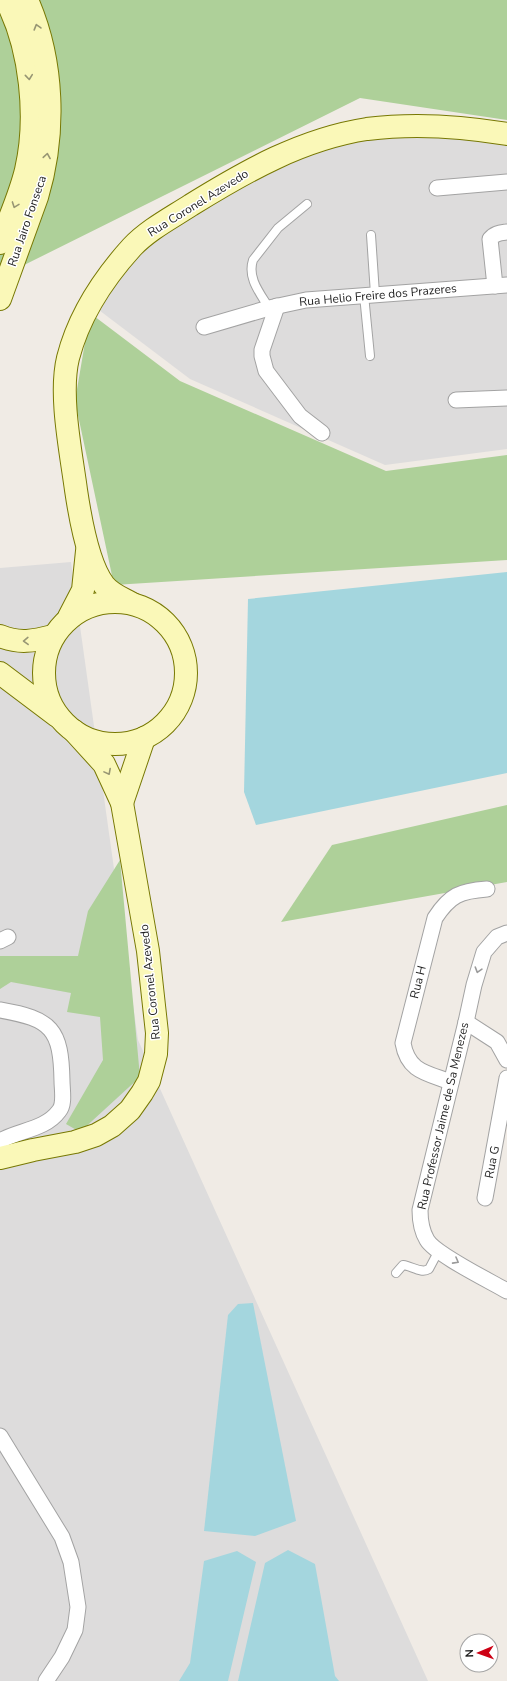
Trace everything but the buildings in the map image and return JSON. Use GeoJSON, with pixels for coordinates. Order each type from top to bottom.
{"type":"FeatureCollection","features":[{"type":"Feature","properties":{"kind":"main road","name":"Rua Jairo Fonseca"},"geometry":{"type":"LineString","coordinates":[[0,242],[26,170],[31,127],[30,76],[27,60],[15,20],[6,0]]}},
{"type":"Feature","properties":{"kind":"main road","name":"Rua Jairo Fonseca"},"geometry":{"type":"LineString","coordinates":[[0,299],[37,197],[42,180],[48,145],[49,112],[46,68],[37,26],[27,0]]}},
{"type":"Feature","properties":{"kind":"main road","name":"Rua Coronel Azevedo"},"geometry":{"type":"LineString","coordinates":[[87,546],[77,498],[70,440],[66,404],[66,370],[72,344],[87,307],[98,290],[133,246],[163,223],[237,177],[287,152],[317,142],[365,130],[406,126],[445,126],[507,134]]}},
{"type":"Feature","properties":{"kind":"main road"},"geometry":{"type":"LineString","coordinates":[[74,732],[90,740],[108,744],[126,744],[144,738],[161,728],[174,713],[182,696],[186,676],[184,656],[177,638],[165,622],[150,610],[131,603],[111,592],[104,585],[87,546]]}},
{"type":"Feature","properties":{"kind":"main road"},"geometry":{"type":"LineString","coordinates":[[58,717],[48,698],[43,677],[45,656],[53,636],[69,617],[83,590],[87,546]]}},
{"type":"Feature","properties":{"kind":"main road"},"geometry":{"type":"LineString","coordinates":[[69,617],[88,606],[109,601],[131,603]]}},
{"type":"Feature","properties":{"kind":"main road"},"geometry":{"type":"LineString","coordinates":[[0,636],[18,641],[31,642],[53,636]]}},
{"type":"Feature","properties":{"kind":"main road"},"geometry":{"type":"LineString","coordinates":[[0,673],[58,717],[74,732],[104,764],[122,803]]}},
{"type":"Feature","properties":{"kind":"main road"},"geometry":{"type":"LineString","coordinates":[[122,803],[144,738]]}},
{"type":"Feature","properties":{"kind":"main road","name":"Rua Coronel Azevedo"},"geometry":{"type":"LineString","coordinates":[[0,1158],[25,1151],[75,1142],[96,1135],[112,1126],[130,1110],[149,1081],[154,1065],[157,1043],[153,989],[138,891],[122,803]]}},
{"type":"Feature","properties":{"kind":"street"},"geometry":{"type":"LineString","coordinates":[[437,188],[507,182]]}},
{"type":"Feature","properties":{"kind":"street"},"geometry":{"type":"LineString","coordinates":[[501,285],[490,239],[498,233],[507,232]]}},
{"type":"Feature","properties":{"kind":"street","name":"Rua Helio Freire dos Prazeres"},"geometry":{"type":"LineString","coordinates":[[204,327],[273,307],[318,299],[501,285]]}},
{"type":"Feature","properties":{"kind":"street"},"geometry":{"type":"LineString","coordinates":[[273,307],[262,350],[266,371],[300,416],[322,433]]}},
{"type":"Feature","properties":{"kind":"street"},"geometry":{"type":"LineString","coordinates":[[456,400],[507,398]]}},
{"type":"Feature","properties":{"kind":"street","name":"Rua H"},"geometry":{"type":"LineString","coordinates":[[451,1082],[418,1069],[409,1063],[405,1054],[403,1043],[435,918],[445,903],[457,895],[487,889]]}},
{"type":"Feature","properties":{"kind":"street","name":"Rua Professor Jaime de Sa Menezes"},"geometry":{"type":"LineString","coordinates":[[507,932],[497,937],[484,952],[474,985],[420,1210],[420,1225],[427,1240],[438,1252],[507,1291]]}},
{"type":"Feature","properties":{"kind":"street"},"geometry":{"type":"LineString","coordinates":[[0,1010],[36,1019],[52,1030],[59,1045],[62,1059],[62,1105],[60,1110],[55,1116],[37,1127],[9,1135],[0,1141]]}},
{"type":"Feature","properties":{"kind":"street"},"geometry":{"type":"LineString","coordinates":[[466,1022],[497,1042],[507,1060]]}},
{"type":"Feature","properties":{"kind":"street","name":"Rua G"},"geometry":{"type":"LineString","coordinates":[[485,1198],[507,1078]]}},
{"type":"Feature","properties":{"kind":"street"},"geometry":{"type":"LineString","coordinates":[[0,1436],[62,1537],[71,1562],[78,1607],[75,1630],[62,1656],[46,1681]]}},
{"type":"Feature","properties":{"kind":"lane"},"geometry":{"type":"LineString","coordinates":[[273,307],[252,277],[253,260],[278,228],[307,204]]}},
{"type":"Feature","properties":{"kind":"lane"},"geometry":{"type":"LineString","coordinates":[[370,356],[369,295],[371,235]]}},
{"type":"Feature","properties":{"kind":"lane"},"geometry":{"type":"LineString","coordinates":[[396,1273],[403,1265],[420,1271],[427,1271],[438,1252]]}},
{"type":"Feature","properties":{"kind":"shaded area"},"geometry":{"type":"Polygon","coordinates":[[[440,115],[507,127],[507,449],[385,465],[190,379],[87,301],[132,244],[274,151],[365,117],[440,115]]]}},
{"type":"Feature","properties":{"kind":"shaded area"},"geometry":{"type":"Polygon","coordinates":[[[71,562],[138,1040],[428,1681],[0,1681],[0,568],[71,562]]]}},
{"type":"Feature","properties":{"kind":"green space"},"geometry":{"type":"Polygon","coordinates":[[[0,0],[507,0],[507,120],[360,98],[0,277],[0,0]]]}},
{"type":"Feature","properties":{"kind":"green space"},"geometry":{"type":"Polygon","coordinates":[[[90,313],[180,381],[386,471],[507,455],[507,560],[114,585],[75,401],[90,313]]]}},
{"type":"Feature","properties":{"kind":"green space"},"geometry":{"type":"Polygon","coordinates":[[[507,805],[507,882],[281,922],[332,845],[507,805]]]}},
{"type":"Feature","properties":{"kind":"green space"},"geometry":{"type":"Polygon","coordinates":[[[120,860],[140,1077],[80,1132],[66,1124],[103,1060],[100,1017],[67,1012],[71,993],[11,982],[0,989],[0,956],[78,956],[88,911],[120,860]]]}},
{"type":"Feature","properties":{"kind":"water"},"geometry":{"type":"Polygon","coordinates":[[[507,572],[507,773],[256,825],[244,792],[248,599],[507,572]]]}},
{"type":"Feature","properties":{"kind":"water"},"geometry":{"type":"Polygon","coordinates":[[[253,1303],[296,1521],[255,1536],[204,1531],[228,1315],[238,1304],[253,1303]]]}},
{"type":"Feature","properties":{"kind":"water"},"geometry":{"type":"Polygon","coordinates":[[[288,1550],[315,1564],[335,1676],[339,1681],[238,1681],[265,1563],[288,1550]]]}},
{"type":"Feature","properties":{"kind":"water"},"geometry":{"type":"Polygon","coordinates":[[[237,1551],[256,1562],[228,1681],[179,1681],[190,1663],[204,1561],[237,1551]]]}}]}
